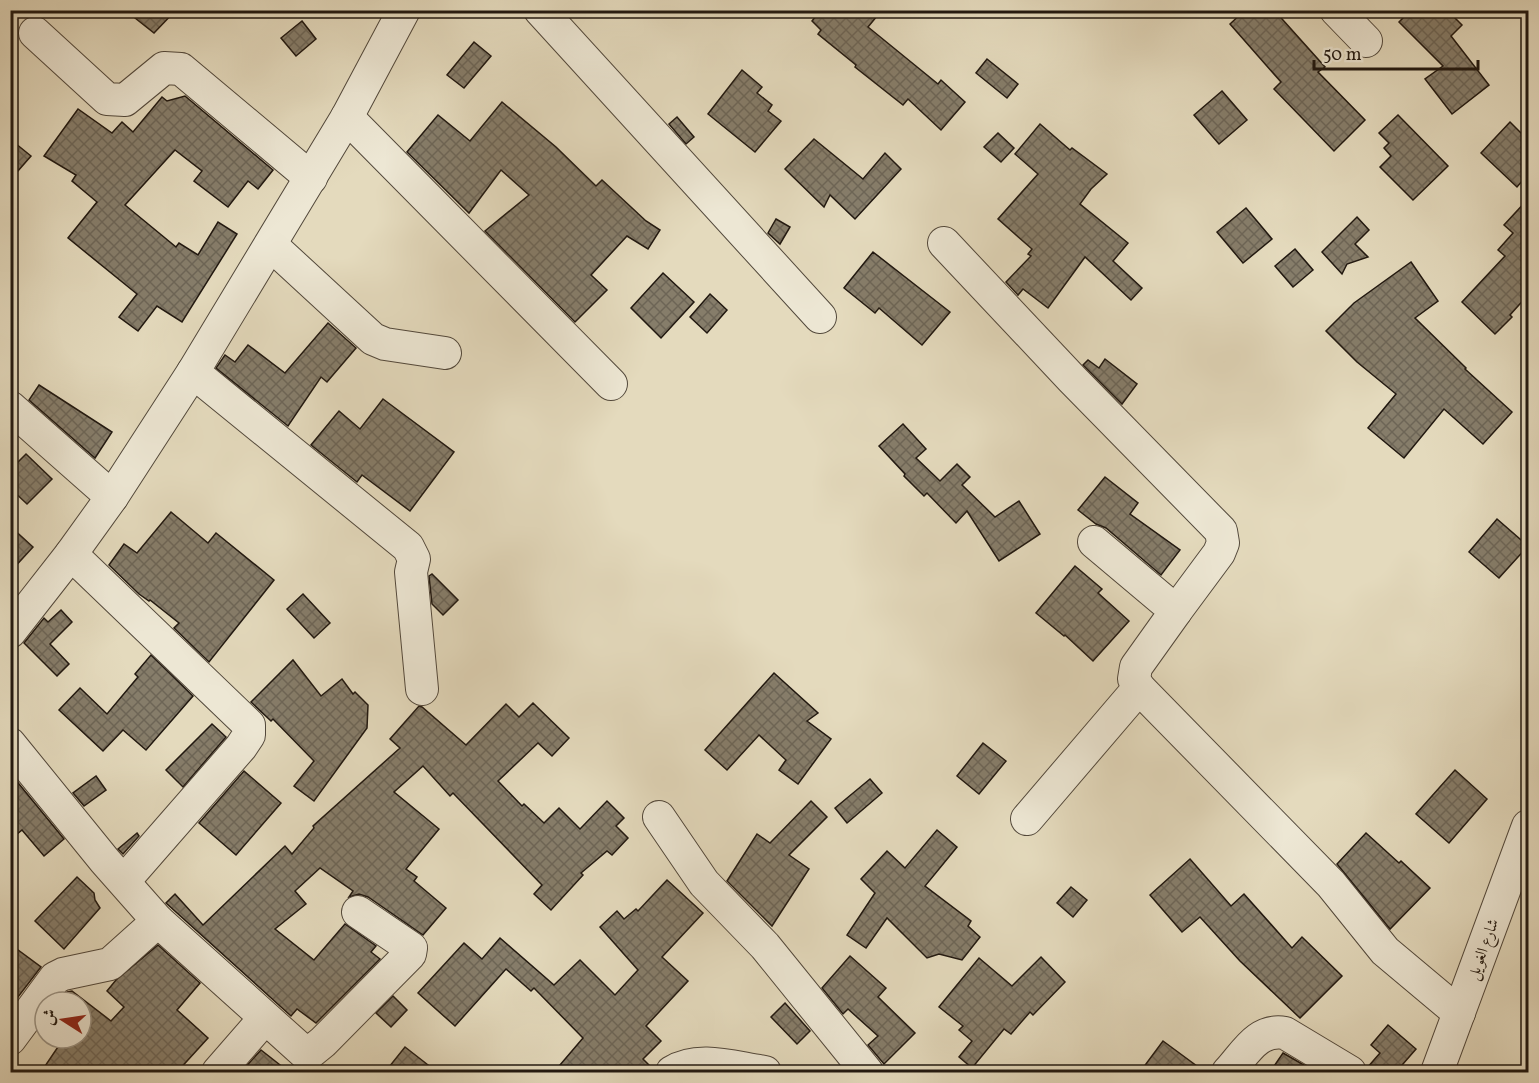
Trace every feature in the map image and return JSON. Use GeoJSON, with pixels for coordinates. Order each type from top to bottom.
{"type":"FeatureCollection","features":[{"type":"Feature","properties":{"kind":"street"},"geometry":{"type":"LineString","coordinates":[[10,632],[112,497],[193,372],[347,117],[404,10]]}},
{"type":"Feature","properties":{"kind":"street"},"geometry":{"type":"LineString","coordinates":[[540,10],[820,316]]}},
{"type":"Feature","properties":{"kind":"street"},"geometry":{"type":"LineString","coordinates":[[1336,10],[1366,41]]}},
{"type":"Feature","properties":{"kind":"street"},"geometry":{"type":"LineString","coordinates":[[35,33],[107,99],[125,100],[164,68],[180,69],[311,178]]}},
{"type":"Feature","properties":{"kind":"street"},"geometry":{"type":"LineString","coordinates":[[347,117],[611,384]]}},
{"type":"Feature","properties":{"kind":"street"},"geometry":{"type":"LineString","coordinates":[[944,243],[1072,379],[1221,531],[1223,543],[1219,553],[1136,667],[1134,679],[1139,688],[1331,884],[1385,951],[1459,1013]]}},
{"type":"Feature","properties":{"kind":"street"},"geometry":{"type":"LineString","coordinates":[[271,244],[373,339],[385,344],[445,353]]}},
{"type":"Feature","properties":{"kind":"street"},"geometry":{"type":"LineString","coordinates":[[193,372],[408,546],[414,559],[411,572],[422,689]]}},
{"type":"Feature","properties":{"kind":"street"},"geometry":{"type":"LineString","coordinates":[[10,407],[112,497]]}},
{"type":"Feature","properties":{"kind":"street"},"geometry":{"type":"LineString","coordinates":[[1094,542],[1176,611]]}},
{"type":"Feature","properties":{"kind":"street"},"geometry":{"type":"LineString","coordinates":[[71,554],[249,725],[249,735],[241,747],[124,881]]}},
{"type":"Feature","properties":{"kind":"street"},"geometry":{"type":"LineString","coordinates":[[1027,819],[1139,688]]}},
{"type":"Feature","properties":{"kind":"street"},"geometry":{"type":"LineString","coordinates":[[10,744],[105,861],[158,921],[265,1018],[308,1064],[323,1042],[411,954],[411,948],[358,912]]}},
{"type":"Feature","properties":{"kind":"street"},"geometry":{"type":"LineString","coordinates":[[659,817],[704,883],[765,946],[867,1072]]}},
{"type":"Feature","properties":{"kind":"street","name":"شارع الغويل"},"geometry":{"type":"LineString","coordinates":[[1437,1072],[1528,826]]}},
{"type":"Feature","properties":{"kind":"street"},"geometry":{"type":"LineString","coordinates":[[10,1039],[55,978],[63,974],[110,964],[158,921]]}},
{"type":"Feature","properties":{"kind":"street"},"geometry":{"type":"LineString","coordinates":[[218,1072],[265,1018]]}},
{"type":"Feature","properties":{"kind":"street"},"geometry":{"type":"LineString","coordinates":[[1228,1072],[1262,1035],[1273,1031],[1285,1033],[1350,1072]]}},
{"type":"Feature","properties":{"kind":"street"},"geometry":{"type":"LineString","coordinates":[[672,1072],[680,1067],[700,1062],[765,1072]]}},
{"type":"Feature","properties":{"kind":"building"},"geometry":{"type":"Polygon","coordinates":[[[125,10],[176,10],[154,33],[125,10]]]}},
{"type":"Feature","properties":{"kind":"building"},"geometry":{"type":"Polygon","coordinates":[[[821,10],[882,10],[868,27],[938,84],[941,80],[965,102],[941,130],[908,99],[903,105],[818,34],[821,30],[812,21],[821,10]]]}},
{"type":"Feature","properties":{"kind":"building"},"geometry":{"type":"Polygon","coordinates":[[[1245,10],[1274,10],[1325,67],[1318,72],[1365,120],[1334,151],[1274,89],[1281,82],[1230,24],[1245,10]]]}},
{"type":"Feature","properties":{"kind":"building"},"geometry":{"type":"Polygon","coordinates":[[[1411,10],[1447,10],[1462,25],[1451,36],[1489,85],[1452,114],[1425,79],[1443,66],[1399,22],[1411,10]]]}},
{"type":"Feature","properties":{"kind":"building"},"geometry":{"type":"Polygon","coordinates":[[[302,21],[316,39],[296,56],[281,38],[302,21]]]}},
{"type":"Feature","properties":{"kind":"building"},"geometry":{"type":"Polygon","coordinates":[[[474,42],[491,56],[464,88],[447,75],[474,42]]]}},
{"type":"Feature","properties":{"kind":"building"},"geometry":{"type":"Polygon","coordinates":[[[987,59],[1018,84],[1007,98],[976,73],[987,59]]]}},
{"type":"Feature","properties":{"kind":"building"},"geometry":{"type":"Polygon","coordinates":[[[742,70],[762,87],[757,93],[772,105],[768,111],[781,121],[755,152],[708,114],[742,70]]]}},
{"type":"Feature","properties":{"kind":"building"},"geometry":{"type":"Polygon","coordinates":[[[1222,91],[1247,120],[1219,144],[1194,115],[1222,91]]]}},
{"type":"Feature","properties":{"kind":"building"},"geometry":{"type":"Polygon","coordinates":[[[185,96],[273,170],[258,189],[248,181],[228,207],[194,181],[202,171],[175,150],[125,205],[176,247],[179,243],[198,255],[218,222],[237,234],[182,322],[157,306],[138,331],[119,317],[137,294],[68,238],[97,202],[72,181],[76,175],[44,156],[78,109],[112,133],[122,122],[133,132],[162,97],[167,101],[185,96]]]}},
{"type":"Feature","properties":{"kind":"building"},"geometry":{"type":"Polygon","coordinates":[[[502,102],[556,147],[596,186],[602,180],[646,221],[660,230],[648,249],[627,236],[591,275],[607,290],[575,322],[485,231],[529,195],[501,170],[469,213],[407,152],[438,115],[470,141],[502,102]]]}},
{"type":"Feature","properties":{"kind":"building"},"geometry":{"type":"Polygon","coordinates":[[[1398,115],[1448,166],[1413,200],[1380,167],[1391,156],[1384,148],[1389,143],[1379,133],[1398,115]]]}},
{"type":"Feature","properties":{"kind":"building"},"geometry":{"type":"Polygon","coordinates":[[[677,117],[694,137],[686,144],[669,124],[677,117]]]}},
{"type":"Feature","properties":{"kind":"building"},"geometry":{"type":"Polygon","coordinates":[[[1510,122],[1528,140],[1528,174],[1517,187],[1481,153],[1510,122]]]}},
{"type":"Feature","properties":{"kind":"building"},"geometry":{"type":"Polygon","coordinates":[[[1040,124],[1070,150],[1072,148],[1107,174],[1091,189],[1080,204],[1128,243],[1113,261],[1142,288],[1131,300],[1085,257],[1048,308],[1023,289],[1018,295],[1006,282],[1031,256],[1028,254],[1032,249],[998,219],[1038,174],[1015,154],[1040,124]]]}},
{"type":"Feature","properties":{"kind":"building"},"geometry":{"type":"Polygon","coordinates":[[[998,133],[1014,148],[1001,162],[984,147],[998,133]]]}},
{"type":"Feature","properties":{"kind":"building"},"geometry":{"type":"Polygon","coordinates":[[[10,139],[31,156],[10,180],[10,139]]]}},
{"type":"Feature","properties":{"kind":"building"},"geometry":{"type":"Polygon","coordinates":[[[814,139],[863,179],[885,153],[901,169],[855,219],[830,195],[824,207],[785,169],[814,139]]]}},
{"type":"Feature","properties":{"kind":"building"},"geometry":{"type":"Polygon","coordinates":[[[1528,199],[1528,295],[1510,315],[1512,317],[1495,334],[1462,302],[1505,256],[1498,250],[1513,233],[1504,225],[1528,199]]]}},
{"type":"Feature","properties":{"kind":"building"},"geometry":{"type":"Polygon","coordinates":[[[1246,208],[1272,239],[1243,263],[1217,232],[1246,208]]]}},
{"type":"Feature","properties":{"kind":"building"},"geometry":{"type":"Polygon","coordinates":[[[1357,217],[1369,230],[1355,244],[1368,257],[1347,264],[1342,274],[1322,252],[1357,217]]]}},
{"type":"Feature","properties":{"kind":"building"},"geometry":{"type":"Polygon","coordinates":[[[776,219],[790,227],[780,244],[768,233],[776,219]]]}},
{"type":"Feature","properties":{"kind":"building"},"geometry":{"type":"Polygon","coordinates":[[[1295,249],[1313,270],[1293,287],[1275,266],[1295,249]]]}},
{"type":"Feature","properties":{"kind":"building"},"geometry":{"type":"Polygon","coordinates":[[[873,252],[950,312],[922,345],[879,308],[875,313],[844,288],[873,252]]]}},
{"type":"Feature","properties":{"kind":"building"},"geometry":{"type":"Polygon","coordinates":[[[1411,262],[1438,301],[1415,318],[1465,369],[1512,412],[1483,444],[1444,409],[1404,458],[1368,428],[1396,394],[1357,362],[1326,331],[1354,303],[1411,262]]]}},
{"type":"Feature","properties":{"kind":"building"},"geometry":{"type":"Polygon","coordinates":[[[663,273],[694,302],[661,338],[631,308],[663,273]]]}},
{"type":"Feature","properties":{"kind":"building"},"geometry":{"type":"Polygon","coordinates":[[[710,294],[727,310],[707,333],[690,317],[710,294]]]}},
{"type":"Feature","properties":{"kind":"building"},"geometry":{"type":"Polygon","coordinates":[[[328,323],[356,348],[327,382],[321,377],[288,426],[216,368],[225,355],[235,362],[248,345],[285,373],[328,323]]]}},
{"type":"Feature","properties":{"kind":"building"},"geometry":{"type":"Polygon","coordinates":[[[1105,359],[1137,384],[1122,404],[1083,365],[1088,360],[1099,368],[1105,359]]]}},
{"type":"Feature","properties":{"kind":"building"},"geometry":{"type":"Polygon","coordinates":[[[39,385],[112,432],[95,458],[29,400],[39,385]]]}},
{"type":"Feature","properties":{"kind":"building"},"geometry":{"type":"Polygon","coordinates":[[[383,399],[454,452],[410,511],[362,475],[357,482],[311,445],[339,411],[360,429],[383,399]]]}},
{"type":"Feature","properties":{"kind":"building"},"geometry":{"type":"Polygon","coordinates":[[[903,424],[926,449],[916,458],[940,481],[957,464],[970,477],[962,485],[995,517],[1019,501],[1040,534],[999,561],[967,511],[956,523],[927,493],[924,496],[904,476],[905,474],[879,446],[903,424]]]}},
{"type":"Feature","properties":{"kind":"building"},"geometry":{"type":"Polygon","coordinates":[[[26,454],[52,479],[27,504],[10,488],[10,470],[26,454]]]}},
{"type":"Feature","properties":{"kind":"building"},"geometry":{"type":"Polygon","coordinates":[[[1105,477],[1138,503],[1130,514],[1180,550],[1161,575],[1106,528],[1096,524],[1078,510],[1105,477]]]}},
{"type":"Feature","properties":{"kind":"building"},"geometry":{"type":"Polygon","coordinates":[[[171,512],[208,543],[216,533],[274,580],[209,662],[174,628],[179,623],[139,594],[109,565],[124,544],[137,553],[171,512]]]}},
{"type":"Feature","properties":{"kind":"building"},"geometry":{"type":"Polygon","coordinates":[[[1497,519],[1528,546],[1499,578],[1469,552],[1497,519]]]}},
{"type":"Feature","properties":{"kind":"building"},"geometry":{"type":"Polygon","coordinates":[[[10,526],[33,547],[10,572],[10,526]]]}},
{"type":"Feature","properties":{"kind":"building"},"geometry":{"type":"Polygon","coordinates":[[[1075,566],[1102,589],[1098,593],[1129,621],[1093,661],[1065,635],[1036,613],[1075,566]]]}},
{"type":"Feature","properties":{"kind":"building"},"geometry":{"type":"Polygon","coordinates":[[[432,574],[458,600],[443,615],[432,604],[429,576],[432,574]]]}},
{"type":"Feature","properties":{"kind":"building"},"geometry":{"type":"Polygon","coordinates":[[[303,594],[330,623],[314,638],[287,609],[303,594]]]}},
{"type":"Feature","properties":{"kind":"building"},"geometry":{"type":"Polygon","coordinates":[[[61,610],[72,622],[50,644],[69,664],[57,676],[24,643],[44,618],[48,622],[61,610]]]}},
{"type":"Feature","properties":{"kind":"building"},"geometry":{"type":"Polygon","coordinates":[[[151,655],[193,696],[146,750],[123,730],[103,751],[59,710],[80,688],[107,714],[138,677],[135,674],[151,655]]]}},
{"type":"Feature","properties":{"kind":"building"},"geometry":{"type":"Polygon","coordinates":[[[293,660],[321,696],[342,679],[353,694],[355,692],[368,705],[367,728],[314,801],[294,786],[314,761],[273,719],[271,721],[251,702],[293,660]]]}},
{"type":"Feature","properties":{"kind":"building"},"geometry":{"type":"Polygon","coordinates":[[[774,673],[818,713],[807,721],[831,739],[798,784],[779,770],[786,760],[759,735],[727,770],[705,750],[774,673]]]}},
{"type":"Feature","properties":{"kind":"building"},"geometry":{"type":"Polygon","coordinates":[[[533,703],[569,738],[552,756],[538,743],[498,781],[522,806],[524,804],[544,823],[559,808],[580,829],[607,801],[624,818],[616,826],[628,838],[612,855],[607,851],[581,873],[583,875],[551,910],[534,894],[542,885],[453,793],[450,796],[423,766],[394,792],[439,829],[406,869],[417,877],[414,881],[446,908],[423,935],[368,897],[359,894],[349,897],[353,891],[320,868],[295,891],[306,904],[275,929],[314,960],[345,924],[376,946],[371,952],[380,959],[316,1023],[297,1009],[291,1016],[166,903],[175,894],[203,925],[285,846],[292,854],[314,828],[313,826],[400,748],[390,739],[419,706],[466,745],[506,704],[519,717],[533,703]]]}},
{"type":"Feature","properties":{"kind":"building"},"geometry":{"type":"Polygon","coordinates":[[[212,724],[226,737],[183,787],[166,770],[212,724]]]}},
{"type":"Feature","properties":{"kind":"building"},"geometry":{"type":"Polygon","coordinates":[[[983,743],[1006,761],[979,794],[957,776],[983,743]]]}},
{"type":"Feature","properties":{"kind":"building"},"geometry":{"type":"Polygon","coordinates":[[[1455,770],[1487,799],[1449,843],[1416,814],[1455,770]]]}},
{"type":"Feature","properties":{"kind":"building"},"geometry":{"type":"Polygon","coordinates":[[[244,771],[281,803],[236,855],[199,823],[244,771]]]}},
{"type":"Feature","properties":{"kind":"building"},"geometry":{"type":"Polygon","coordinates":[[[10,773],[64,839],[44,856],[22,830],[10,840],[10,773]]]}},
{"type":"Feature","properties":{"kind":"building"},"geometry":{"type":"Polygon","coordinates":[[[96,776],[106,790],[84,806],[73,793],[96,776]]]}},
{"type":"Feature","properties":{"kind":"building"},"geometry":{"type":"Polygon","coordinates":[[[870,779],[882,793],[847,823],[835,808],[870,779]]]}},
{"type":"Feature","properties":{"kind":"building"},"geometry":{"type":"Polygon","coordinates":[[[811,801],[827,817],[789,855],[809,869],[772,926],[727,881],[757,834],[770,843],[811,801]]]}},
{"type":"Feature","properties":{"kind":"building"},"geometry":{"type":"Polygon","coordinates":[[[937,830],[957,847],[925,886],[971,921],[968,926],[980,937],[962,960],[939,954],[927,958],[887,918],[866,948],[847,935],[875,893],[861,879],[887,851],[905,868],[937,830]]]}},
{"type":"Feature","properties":{"kind":"building"},"geometry":{"type":"Polygon","coordinates":[[[137,833],[139,836],[123,854],[118,849],[137,833]]]}},
{"type":"Feature","properties":{"kind":"building"},"geometry":{"type":"Polygon","coordinates":[[[1366,833],[1430,888],[1390,929],[1337,864],[1366,833]]]}},
{"type":"Feature","properties":{"kind":"building"},"geometry":{"type":"Polygon","coordinates":[[[1190,859],[1231,906],[1244,894],[1292,948],[1302,937],[1342,976],[1300,1018],[1240,961],[1200,917],[1182,932],[1150,895],[1190,859]]]}},
{"type":"Feature","properties":{"kind":"building"},"geometry":{"type":"Polygon","coordinates":[[[77,877],[94,893],[100,908],[64,949],[35,921],[77,877]]]}},
{"type":"Feature","properties":{"kind":"building"},"geometry":{"type":"Polygon","coordinates":[[[667,880],[703,913],[662,957],[688,981],[646,1026],[661,1041],[643,1059],[654,1072],[554,1072],[583,1038],[534,988],[531,991],[506,969],[455,1026],[418,993],[464,943],[482,959],[500,938],[554,985],[580,960],[615,995],[638,970],[600,927],[617,911],[624,919],[636,909],[638,911],[667,880]]]}},
{"type":"Feature","properties":{"kind":"building"},"geometry":{"type":"Polygon","coordinates":[[[1071,887],[1087,900],[1073,917],[1057,903],[1071,887]]]}},
{"type":"Feature","properties":{"kind":"building"},"geometry":{"type":"Polygon","coordinates":[[[10,944],[41,967],[18,997],[10,990],[10,944]]]}},
{"type":"Feature","properties":{"kind":"building"},"geometry":{"type":"Polygon","coordinates":[[[158,945],[200,983],[177,1010],[208,1038],[177,1072],[41,1072],[56,1050],[93,1050],[93,1007],[111,1021],[124,1007],[107,991],[116,980],[158,945]]]}},
{"type":"Feature","properties":{"kind":"building"},"geometry":{"type":"Polygon","coordinates":[[[850,956],[886,988],[878,997],[915,1033],[884,1064],[868,1045],[878,1036],[848,1009],[843,1014],[822,988],[850,956]]]}},
{"type":"Feature","properties":{"kind":"building"},"geometry":{"type":"Polygon","coordinates":[[[1041,957],[1065,982],[1033,1015],[1030,1012],[1011,1034],[1004,1029],[972,1068],[959,1057],[972,1041],[959,1030],[963,1026],[939,1007],[979,958],[1012,986],[1041,957]]]}},
{"type":"Feature","properties":{"kind":"building"},"geometry":{"type":"Polygon","coordinates":[[[393,996],[407,1010],[391,1027],[376,1013],[393,996]]]}},
{"type":"Feature","properties":{"kind":"building"},"geometry":{"type":"Polygon","coordinates":[[[785,1003],[810,1031],[797,1044],[771,1017],[785,1003]]]}},
{"type":"Feature","properties":{"kind":"building"},"geometry":{"type":"Polygon","coordinates":[[[1388,1025],[1416,1049],[1396,1072],[1368,1072],[1367,1068],[1380,1053],[1371,1045],[1388,1025]]]}},
{"type":"Feature","properties":{"kind":"building"},"geometry":{"type":"Polygon","coordinates":[[[1163,1041],[1205,1072],[1140,1072],[1163,1041]]]}},
{"type":"Feature","properties":{"kind":"building"},"geometry":{"type":"Polygon","coordinates":[[[405,1047],[437,1072],[385,1072],[405,1047]]]}},
{"type":"Feature","properties":{"kind":"building"},"geometry":{"type":"Polygon","coordinates":[[[261,1050],[289,1072],[241,1072],[261,1050]]]}},
{"type":"Feature","properties":{"kind":"building"},"geometry":{"type":"Polygon","coordinates":[[[1283,1053],[1316,1072],[1270,1072],[1283,1053]]]}}]}
